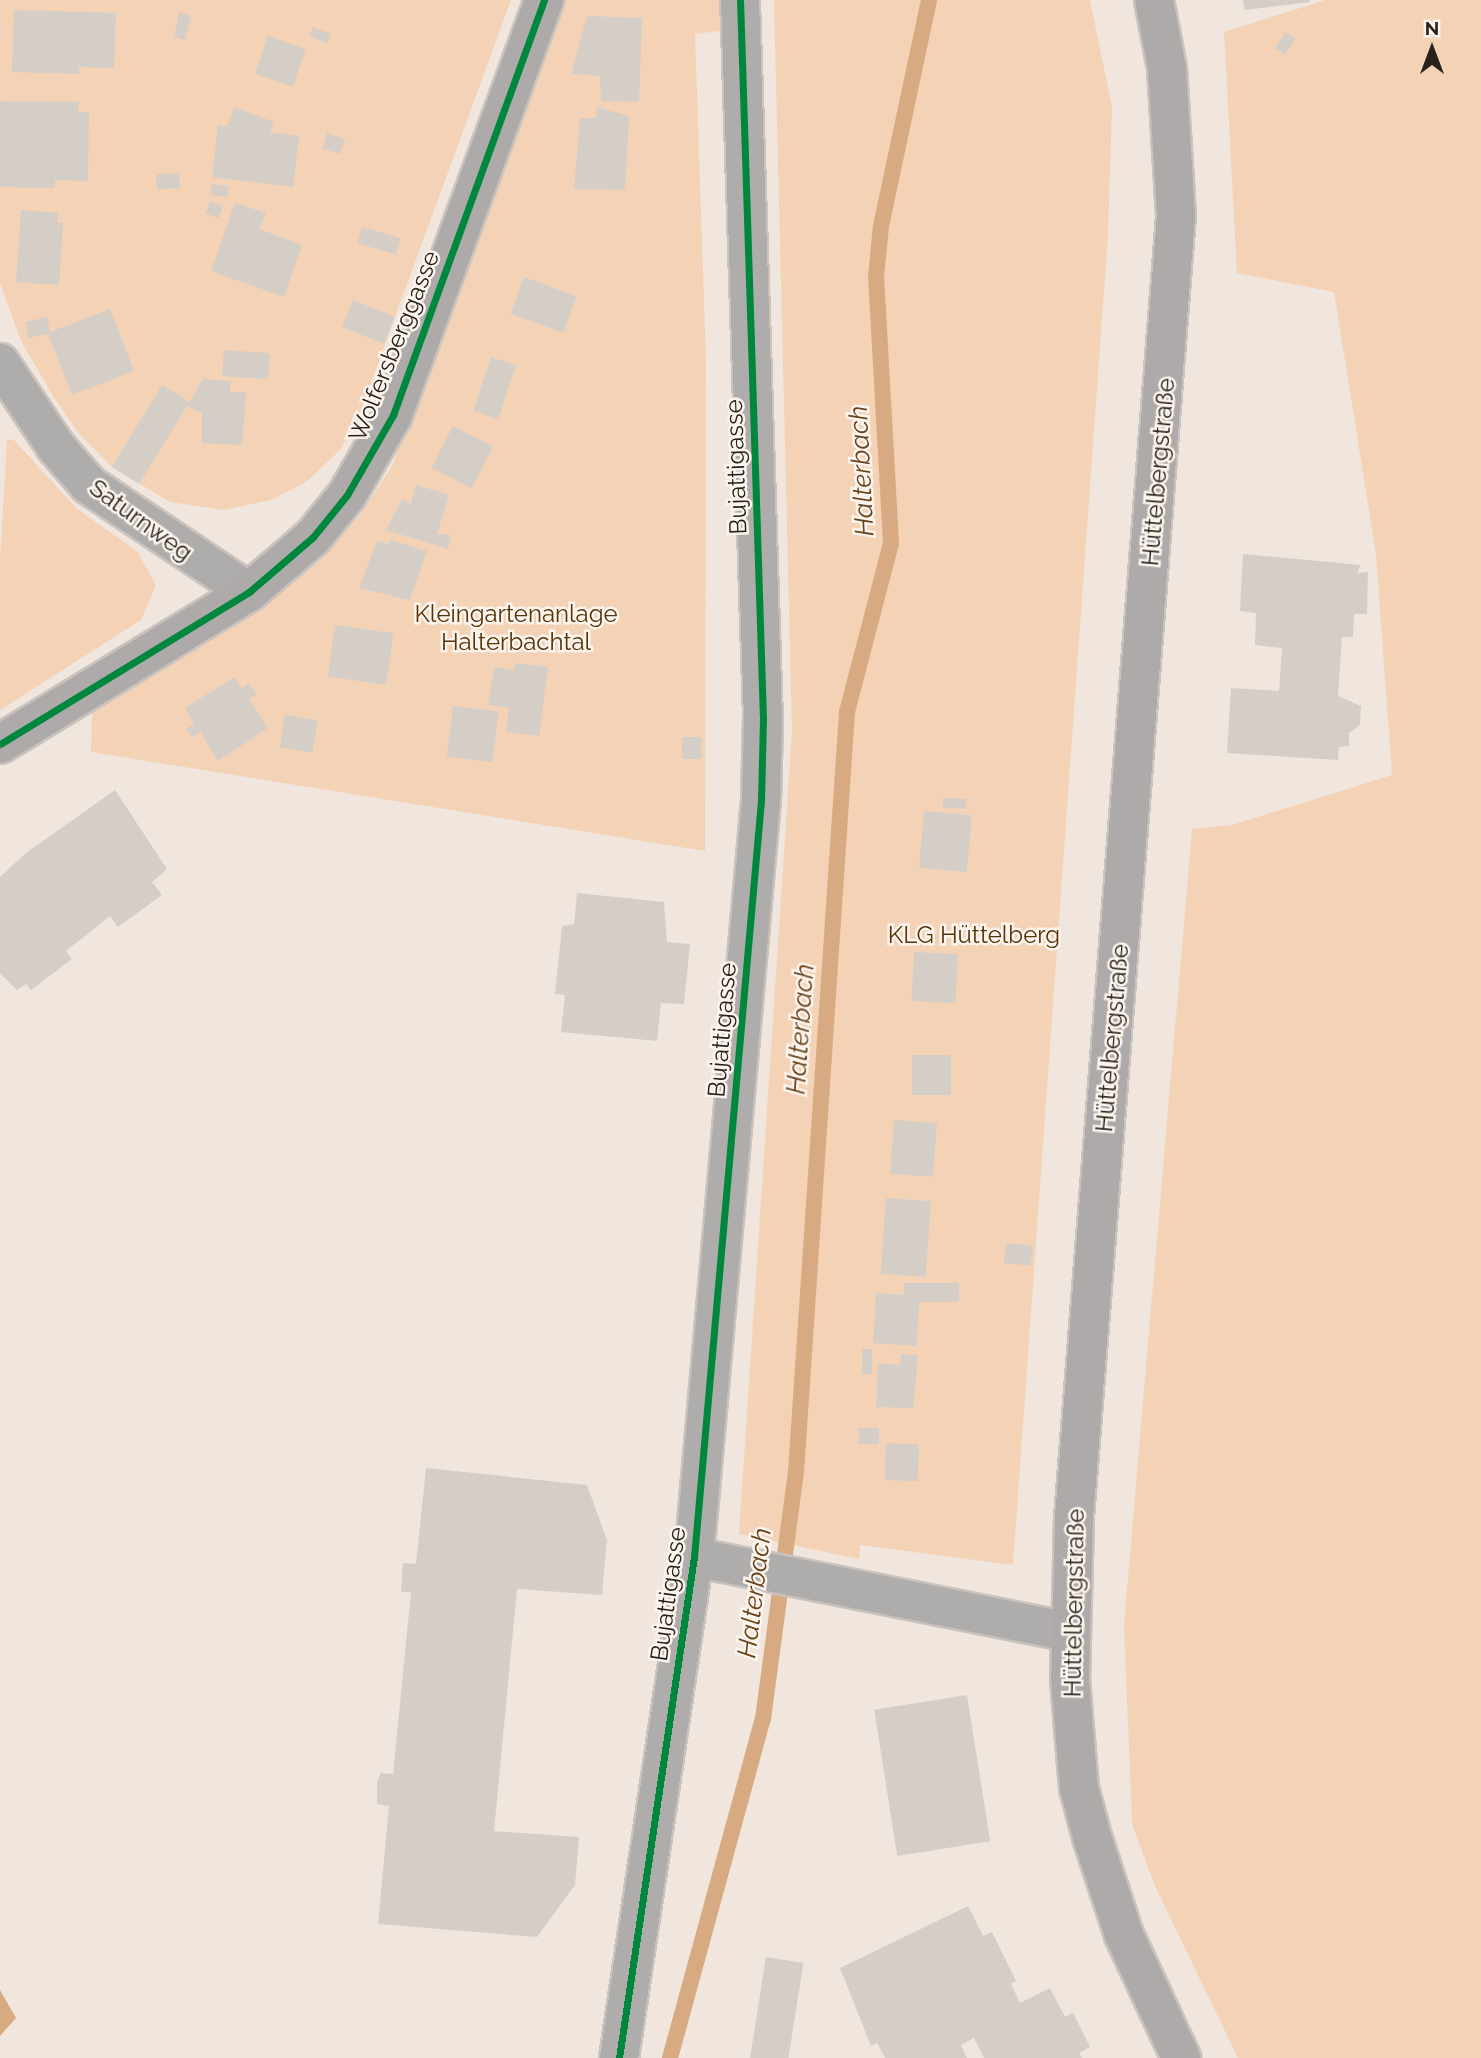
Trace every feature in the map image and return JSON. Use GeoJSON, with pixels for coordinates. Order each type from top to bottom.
{"type":"FeatureCollection","features":[{"type":"Feature","properties":{"kind":"main road","name":"Wolfersberggasse"},"geometry":{"type":"LineString","coordinates":[[0,744],[250,592],[313,537],[373,455],[393,415],[544,0]]}},
{"type":"Feature","properties":{"kind":"main road","name":"Hüttelbergstraße"},"geometry":{"type":"LineString","coordinates":[[1154,0],[1167,68],[1177,216],[1074,1518],[1069,1632],[1073,1735],[1092,1837],[1124,1935],[1181,2058]]}},
{"type":"Feature","properties":{"kind":"street","name":"Bujattigasse"},"geometry":{"type":"LineString","coordinates":[[619,2058],[694,1557],[762,773],[740,0]]}},
{"type":"Feature","properties":{"kind":"street","name":"Saturnweg"},"geometry":{"type":"LineString","coordinates":[[0,363],[56,447],[89,485],[250,592]]}},
{"type":"Feature","properties":{"kind":"street"},"geometry":{"type":"LineString","coordinates":[[694,1557],[1069,1632]]}},
{"type":"Feature","properties":{"kind":"green space"},"geometry":{"type":"Polygon","coordinates":[[[0,0],[511,0],[361,410],[340,450],[306,482],[271,500],[223,510],[170,502],[112,467],[80,435],[53,396],[21,341],[0,283],[0,0]]]}},
{"type":"Feature","properties":{"kind":"green space","name":"Kleingartenanlage Halterbachtal"},"geometry":{"type":"Polygon","coordinates":[[[565,0],[719,0],[720,31],[695,34],[706,359],[705,851],[91,752],[92,712],[259,609],[317,563],[360,515],[392,466],[565,0]]]}},
{"type":"Feature","properties":{"kind":"green space","name":"KLG Hüttelberg"},"geometry":{"type":"Polygon","coordinates":[[[774,0],[1090,0],[1112,107],[1108,235],[1013,1565],[860,1545],[859,1559],[739,1534],[792,731],[774,0]]]}},
{"type":"Feature","properties":{"kind":"green space"},"geometry":{"type":"Polygon","coordinates":[[[1325,0],[1481,0],[1481,2058],[1238,2058],[1155,1886],[1132,1824],[1124,1624],[1192,829],[1232,825],[1392,775],[1376,554],[1334,292],[1237,273],[1224,32],[1325,0]]]}},
{"type":"Feature","properties":{"kind":"green space"},"geometry":{"type":"Polygon","coordinates":[[[7,440],[14,440],[77,509],[137,551],[156,585],[141,620],[0,710],[0,560],[7,440]]]}},
{"type":"Feature","properties":{"kind":"shaded area"},"geometry":{"type":"Polygon","coordinates":[[[0,1990],[16,2018],[0,2036],[0,1990]]]}},
{"type":"Feature","properties":{"kind":"building"},"geometry":{"type":"Polygon","coordinates":[[[1243,0],[1310,0],[1310,2],[1245,10],[1243,0]]]}},
{"type":"Feature","properties":{"kind":"building"},"geometry":{"type":"Polygon","coordinates":[[[14,10],[116,13],[114,68],[79,67],[79,74],[12,72],[14,10]]]}},
{"type":"Feature","properties":{"kind":"building"},"geometry":{"type":"Polygon","coordinates":[[[179,12],[191,16],[185,40],[174,37],[179,12]]]}},
{"type":"Feature","properties":{"kind":"building"},"geometry":{"type":"Polygon","coordinates":[[[587,16],[642,18],[639,102],[601,101],[600,76],[571,74],[587,16]]]}},
{"type":"Feature","properties":{"kind":"building"},"geometry":{"type":"Polygon","coordinates":[[[313,27],[331,34],[327,43],[309,36],[313,27]]]}},
{"type":"Feature","properties":{"kind":"building"},"geometry":{"type":"Polygon","coordinates":[[[1285,32],[1295,38],[1286,54],[1275,48],[1285,32]]]}},
{"type":"Feature","properties":{"kind":"building"},"geometry":{"type":"Polygon","coordinates":[[[268,36],[306,49],[293,87],[255,74],[268,36]]]}},
{"type":"Feature","properties":{"kind":"building"},"geometry":{"type":"Polygon","coordinates":[[[0,101],[79,102],[78,112],[89,112],[88,181],[55,180],[55,188],[0,187],[0,101]]]}},
{"type":"Feature","properties":{"kind":"building"},"geometry":{"type":"Polygon","coordinates":[[[234,107],[274,122],[270,132],[299,136],[293,187],[212,177],[218,125],[227,127],[234,107]]]}},
{"type":"Feature","properties":{"kind":"building"},"geometry":{"type":"Polygon","coordinates":[[[597,107],[629,116],[625,190],[574,189],[580,118],[596,118],[597,107]]]}},
{"type":"Feature","properties":{"kind":"building"},"geometry":{"type":"Polygon","coordinates":[[[327,133],[345,139],[340,154],[322,148],[327,133]]]}},
{"type":"Feature","properties":{"kind":"building"},"geometry":{"type":"Polygon","coordinates":[[[179,173],[180,188],[157,190],[156,175],[179,173]]]}},
{"type":"Feature","properties":{"kind":"building"},"geometry":{"type":"Polygon","coordinates":[[[212,184],[229,186],[228,197],[211,195],[212,184]]]}},
{"type":"Feature","properties":{"kind":"building"},"geometry":{"type":"Polygon","coordinates":[[[210,201],[223,206],[218,218],[205,213],[210,201]]]}},
{"type":"Feature","properties":{"kind":"building"},"geometry":{"type":"Polygon","coordinates":[[[235,203],[266,213],[259,229],[302,245],[284,297],[211,271],[235,203]]]}},
{"type":"Feature","properties":{"kind":"building"},"geometry":{"type":"Polygon","coordinates":[[[21,210],[58,213],[57,223],[63,223],[59,285],[16,282],[21,210]]]}},
{"type":"Feature","properties":{"kind":"building"},"geometry":{"type":"Polygon","coordinates":[[[362,227],[400,238],[396,254],[357,243],[362,227]]]}},
{"type":"Feature","properties":{"kind":"building"},"geometry":{"type":"Polygon","coordinates":[[[524,277],[577,296],[563,333],[511,314],[524,277]]]}},
{"type":"Feature","properties":{"kind":"building"},"geometry":{"type":"Polygon","coordinates":[[[353,300],[395,317],[384,344],[342,327],[353,300]]]}},
{"type":"Feature","properties":{"kind":"building"},"geometry":{"type":"Polygon","coordinates":[[[110,309],[134,371],[72,395],[48,334],[28,338],[25,322],[47,317],[50,332],[110,309]]]}},
{"type":"Feature","properties":{"kind":"building"},"geometry":{"type":"Polygon","coordinates":[[[224,350],[270,353],[268,379],[222,376],[224,350]]]}},
{"type":"Feature","properties":{"kind":"building"},"geometry":{"type":"Polygon","coordinates":[[[491,357],[516,365],[498,419],[473,411],[491,357]]]}},
{"type":"Feature","properties":{"kind":"building"},"geometry":{"type":"Polygon","coordinates":[[[203,379],[231,381],[230,392],[246,392],[242,445],[202,443],[202,413],[187,406],[139,484],[112,467],[162,385],[190,402],[203,379]]]}},
{"type":"Feature","properties":{"kind":"building"},"geometry":{"type":"Polygon","coordinates":[[[453,426],[493,446],[472,488],[432,468],[453,426]]]}},
{"type":"Feature","properties":{"kind":"building"},"geometry":{"type":"Polygon","coordinates":[[[416,485],[449,495],[437,534],[451,535],[448,549],[386,530],[402,499],[411,504],[416,485]]]}},
{"type":"Feature","properties":{"kind":"building"},"geometry":{"type":"Polygon","coordinates":[[[390,540],[427,551],[410,600],[359,588],[377,541],[388,544],[390,540]]]}},
{"type":"Feature","properties":{"kind":"building"},"geometry":{"type":"Polygon","coordinates":[[[1243,554],[1361,565],[1357,573],[1368,572],[1367,614],[1354,614],[1353,637],[1342,637],[1338,696],[1361,706],[1360,725],[1349,733],[1349,746],[1339,747],[1338,760],[1227,753],[1231,688],[1279,691],[1282,648],[1255,645],[1256,613],[1240,611],[1243,554]]]}},
{"type":"Feature","properties":{"kind":"building"},"geometry":{"type":"Polygon","coordinates":[[[335,625],[393,633],[386,685],[328,676],[335,625]]]}},
{"type":"Feature","properties":{"kind":"building"},"geometry":{"type":"Polygon","coordinates":[[[515,663],[548,667],[539,736],[506,732],[509,708],[488,705],[494,667],[514,670],[515,663]]]}},
{"type":"Feature","properties":{"kind":"building"},"geometry":{"type":"Polygon","coordinates":[[[235,677],[242,688],[249,683],[257,694],[249,699],[268,728],[218,761],[200,732],[192,737],[186,729],[194,724],[185,708],[235,677]]]}},
{"type":"Feature","properties":{"kind":"building"},"geometry":{"type":"Polygon","coordinates":[[[453,706],[499,712],[492,762],[447,757],[453,706]]]}},
{"type":"Feature","properties":{"kind":"building"},"geometry":{"type":"Polygon","coordinates":[[[285,715],[318,720],[312,753],[280,748],[285,715]]]}},
{"type":"Feature","properties":{"kind":"building"},"geometry":{"type":"Polygon","coordinates":[[[682,737],[701,737],[701,759],[682,759],[682,737]]]}},
{"type":"Feature","properties":{"kind":"building"},"geometry":{"type":"Polygon","coordinates":[[[115,790],[167,869],[152,882],[162,895],[118,927],[110,916],[66,951],[72,959],[31,990],[26,984],[17,990],[0,973],[0,877],[26,853],[115,790]]]}},
{"type":"Feature","properties":{"kind":"building"},"geometry":{"type":"Polygon","coordinates":[[[943,798],[966,799],[966,809],[943,808],[943,798]]]}},
{"type":"Feature","properties":{"kind":"building"},"geometry":{"type":"Polygon","coordinates":[[[924,811],[972,815],[967,872],[919,868],[924,811]]]}},
{"type":"Feature","properties":{"kind":"building"},"geometry":{"type":"Polygon","coordinates":[[[577,893],[664,902],[667,942],[690,944],[684,1004],[661,1003],[657,1041],[561,1032],[565,995],[555,994],[562,926],[574,924],[577,893]]]}},
{"type":"Feature","properties":{"kind":"building"},"geometry":{"type":"Polygon","coordinates":[[[914,952],[958,954],[955,1003],[911,1001],[914,952]]]}},
{"type":"Feature","properties":{"kind":"building"},"geometry":{"type":"Polygon","coordinates":[[[912,1055],[951,1055],[951,1095],[912,1095],[912,1055]]]}},
{"type":"Feature","properties":{"kind":"building"},"geometry":{"type":"Polygon","coordinates":[[[894,1120],[937,1123],[933,1177],[890,1174],[894,1120]]]}},
{"type":"Feature","properties":{"kind":"building"},"geometry":{"type":"Polygon","coordinates":[[[886,1198],[931,1201],[926,1277],[881,1274],[886,1198]]]}},
{"type":"Feature","properties":{"kind":"building"},"geometry":{"type":"Polygon","coordinates":[[[1006,1243],[1033,1246],[1031,1266],[1004,1263],[1006,1243]]]}},
{"type":"Feature","properties":{"kind":"building"},"geometry":{"type":"Polygon","coordinates":[[[904,1283],[959,1283],[959,1302],[919,1302],[917,1346],[873,1343],[876,1293],[904,1295],[904,1283]]]}},
{"type":"Feature","properties":{"kind":"building"},"geometry":{"type":"Polygon","coordinates":[[[862,1349],[872,1349],[872,1374],[862,1374],[862,1349]]]}},
{"type":"Feature","properties":{"kind":"building"},"geometry":{"type":"Polygon","coordinates":[[[901,1354],[918,1355],[913,1408],[876,1407],[878,1363],[900,1365],[901,1354]]]}},
{"type":"Feature","properties":{"kind":"building"},"geometry":{"type":"Polygon","coordinates":[[[859,1428],[879,1428],[879,1444],[859,1444],[859,1428]]]}},
{"type":"Feature","properties":{"kind":"building"},"geometry":{"type":"Polygon","coordinates":[[[886,1443],[919,1444],[918,1481],[885,1480],[886,1443]]]}},
{"type":"Feature","properties":{"kind":"building"},"geometry":{"type":"Polygon","coordinates":[[[426,1468],[587,1485],[607,1540],[602,1595],[517,1589],[494,1831],[579,1837],[575,1885],[537,1937],[378,1924],[389,1806],[377,1804],[377,1781],[381,1773],[393,1774],[411,1592],[401,1592],[403,1563],[416,1564],[426,1468]]]}},
{"type":"Feature","properties":{"kind":"building"},"geometry":{"type":"Polygon","coordinates":[[[967,1695],[990,1841],[897,1856],[874,1710],[967,1695]]]}},
{"type":"Feature","properties":{"kind":"building"},"geometry":{"type":"Polygon","coordinates":[[[968,1906],[983,1936],[992,1932],[1016,1981],[1011,1984],[1020,2003],[1050,1988],[1065,2017],[1073,2013],[1090,2047],[1079,2053],[1082,2058],[984,2058],[974,2038],[961,2045],[967,2058],[885,2058],[877,2043],[871,2046],[840,1968],[968,1906]]]}},
{"type":"Feature","properties":{"kind":"building"},"geometry":{"type":"Polygon","coordinates":[[[766,1957],[804,1963],[788,2058],[750,2058],[766,1957]]]}},
{"type":"Feature","properties":{"kind":"waterway","name":"Halterbach"},"geometry":{"type":"LineString","coordinates":[[670,2058],[763,1719],[796,1472],[847,712],[891,543],[876,277],[881,226],[929,0]]}},
{"type":"Feature","properties":{"kind":"cycle path"},"geometry":{"type":"LineString","coordinates":[[0,744],[249,592],[313,537],[347,495],[393,415],[544,0]]}},
{"type":"Feature","properties":{"kind":"cycle path"},"geometry":{"type":"LineString","coordinates":[[619,2058],[694,1557],[761,800],[763,719],[740,0]]}}]}
